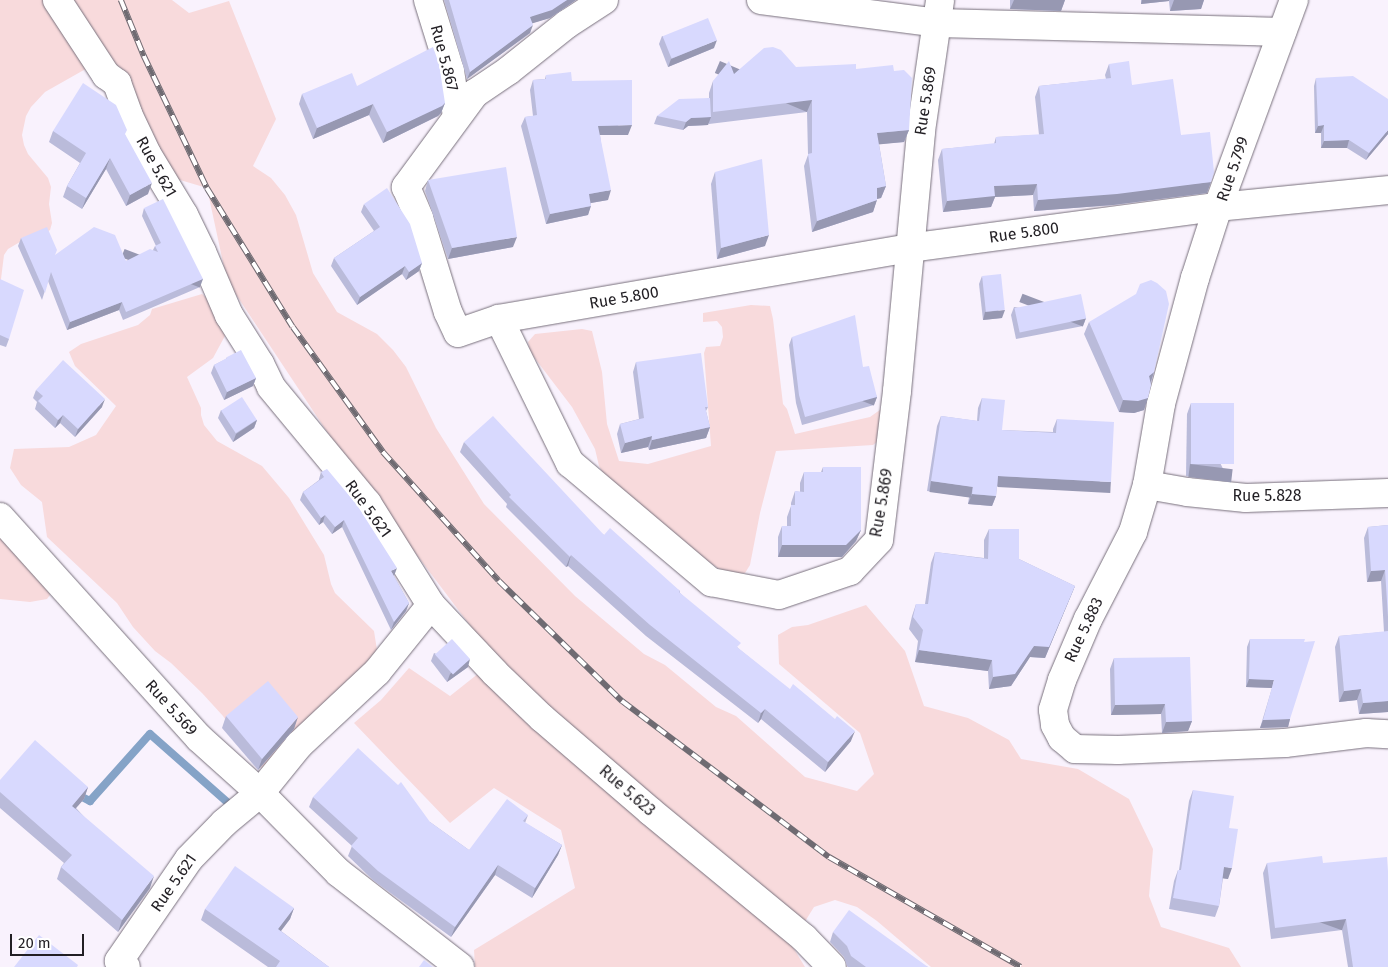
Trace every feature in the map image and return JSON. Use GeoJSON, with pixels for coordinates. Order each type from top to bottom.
{"type":"FeatureCollection","features":[{"type":"Feature","properties":{"kind":"street","name":"Rue 5.621"},"geometry":{"type":"LineString","coordinates":[[57,0],[106,75],[117,84],[146,154],[184,215],[229,315],[272,387],[367,503],[431,605],[376,672],[318,726],[260,793],[224,824],[189,859],[120,965]]}},
{"type":"Feature","properties":{"kind":"street","name":"Rue 5.867"},"geometry":{"type":"LineString","coordinates":[[428,0],[450,71],[456,116]]}},
{"type":"Feature","properties":{"kind":"street","name":"Rue 5.800"},"geometry":{"type":"LineString","coordinates":[[604,0],[567,24],[475,93],[456,116],[441,142],[406,187],[419,218],[448,312],[458,333],[499,319],[909,248],[1218,207]]}},
{"type":"Feature","properties":{"kind":"street"},"geometry":{"type":"LineString","coordinates":[[761,0],[1282,32]]}},
{"type":"Feature","properties":{"kind":"street","name":"Rue 5.799"},"geometry":{"type":"LineString","coordinates":[[1294,0],[1218,207],[1388,190]]}},
{"type":"Feature","properties":{"kind":"street","name":"Rue 5.869"},"geometry":{"type":"LineString","coordinates":[[499,319],[570,463],[711,582],[779,595],[850,571],[879,540],[898,391],[920,132],[939,11]]}},
{"type":"Feature","properties":{"kind":"street","name":"Rue 5.883"},"geometry":{"type":"LineString","coordinates":[[1218,207],[1195,278],[1161,404],[1147,485],[1133,532],[1088,619],[1062,680],[1052,710],[1055,725],[1062,738],[1075,748],[1118,750],[1285,743],[1366,733],[1388,734]]}},
{"type":"Feature","properties":{"kind":"street","name":"Rue 5.828"},"geometry":{"type":"LineString","coordinates":[[1147,485],[1188,492],[1246,498],[1388,493]]}},
{"type":"Feature","properties":{"kind":"street","name":"Rue 5.569"},"geometry":{"type":"LineString","coordinates":[[0,517],[198,738],[260,793],[339,873],[460,967]]}},
{"type":"Feature","properties":{"kind":"street","name":"Rue 5.623"},"geometry":{"type":"LineString","coordinates":[[431,605],[495,673],[542,718],[804,938],[832,967]]}},
{"type":"Feature","properties":{"kind":"shaded area"},"geometry":{"type":"Polygon","coordinates":[[[0,0],[172,0],[189,13],[229,1],[276,119],[253,166],[271,178],[285,195],[296,215],[313,273],[337,312],[377,334],[393,350],[406,367],[436,428],[484,504],[575,596],[644,654],[665,665],[716,707],[736,716],[805,777],[857,791],[874,774],[860,733],[779,664],[778,635],[792,627],[808,625],[866,605],[905,651],[924,706],[968,718],[1009,740],[1021,759],[1078,769],[1129,799],[1153,849],[1149,896],[1161,927],[1229,948],[1241,967],[931,967],[877,921],[857,907],[835,900],[814,907],[791,944],[805,967],[475,967],[474,950],[575,888],[561,830],[494,788],[450,823],[354,723],[381,700],[409,668],[450,696],[479,673],[493,656],[349,465],[227,281],[207,188],[170,177],[98,62],[45,92],[31,107],[26,116],[22,135],[24,145],[28,154],[48,178],[51,187],[49,204],[52,223],[50,230],[44,234],[25,239],[8,249],[4,255],[0,287],[0,0]]]}},
{"type":"Feature","properties":{"kind":"shaded area"},"geometry":{"type":"Polygon","coordinates":[[[202,294],[209,300],[226,334],[213,358],[187,377],[201,408],[204,425],[217,441],[262,466],[289,498],[324,555],[335,593],[374,631],[377,650],[369,665],[277,764],[260,768],[223,716],[202,693],[171,663],[155,651],[133,627],[117,603],[47,537],[42,502],[21,485],[10,468],[14,449],[69,447],[96,435],[116,406],[75,366],[69,352],[81,344],[138,325],[150,315],[152,309],[202,294]]]}},
{"type":"Feature","properties":{"kind":"shaded area"},"geometry":{"type":"Polygon","coordinates":[[[751,305],[770,306],[783,404],[787,409],[795,434],[870,417],[884,407],[878,441],[873,445],[776,451],[760,513],[750,565],[745,573],[740,574],[722,571],[687,547],[605,477],[599,466],[595,449],[572,407],[530,352],[528,342],[535,334],[582,329],[592,331],[602,372],[607,424],[619,461],[648,464],[711,446],[704,353],[706,347],[720,346],[723,337],[722,327],[717,321],[703,322],[703,313],[751,305]]]}},
{"type":"Feature","properties":{"kind":"shaded area"},"geometry":{"type":"Polygon","coordinates":[[[0,530],[49,586],[50,595],[47,599],[30,602],[0,599],[0,530]]]}},
{"type":"Feature","properties":{"kind":"building"},"geometry":{"type":"Polygon","coordinates":[[[449,0],[567,0],[552,10],[530,17],[533,25],[470,72],[449,0]]]}},
{"type":"Feature","properties":{"kind":"building"},"geometry":{"type":"Polygon","coordinates":[[[708,18],[717,40],[672,59],[663,36],[708,18]]]}},
{"type":"Feature","properties":{"kind":"building"},"geometry":{"type":"Polygon","coordinates":[[[433,47],[439,64],[445,103],[442,106],[387,132],[373,104],[317,128],[302,94],[352,73],[357,86],[433,47]]]}},
{"type":"Feature","properties":{"kind":"building"},"geometry":{"type":"Polygon","coordinates":[[[773,47],[781,50],[796,67],[856,64],[856,69],[893,65],[894,71],[904,70],[912,78],[909,130],[877,133],[886,186],[877,188],[877,200],[817,221],[808,154],[812,153],[812,100],[713,112],[713,81],[729,61],[734,74],[764,48],[773,47]]]}},
{"type":"Feature","properties":{"kind":"building"},"geometry":{"type":"Polygon","coordinates":[[[1129,61],[1132,85],[1173,79],[1181,135],[1210,132],[1214,172],[1211,182],[1117,194],[1038,200],[1037,184],[994,186],[995,196],[947,201],[942,149],[996,143],[996,137],[1044,134],[1039,86],[1111,78],[1109,64],[1129,61]]]}},
{"type":"Feature","properties":{"kind":"building"},"geometry":{"type":"Polygon","coordinates":[[[571,72],[572,81],[632,80],[632,125],[598,126],[611,190],[589,194],[591,206],[550,214],[525,117],[537,115],[533,80],[546,79],[546,75],[571,72]]]}},
{"type":"Feature","properties":{"kind":"building"},"geometry":{"type":"Polygon","coordinates":[[[1353,76],[1388,99],[1388,130],[1369,153],[1349,140],[1324,141],[1324,125],[1318,126],[1316,78],[1353,76]]]}},
{"type":"Feature","properties":{"kind":"building"},"geometry":{"type":"Polygon","coordinates":[[[83,83],[116,105],[127,130],[125,134],[152,183],[130,195],[110,158],[86,198],[67,186],[86,153],[53,131],[83,83]]]}},
{"type":"Feature","properties":{"kind":"building"},"geometry":{"type":"Polygon","coordinates":[[[710,98],[711,117],[691,118],[686,122],[657,116],[679,99],[710,98]]]}},
{"type":"Feature","properties":{"kind":"building"},"geometry":{"type":"Polygon","coordinates":[[[762,159],[769,235],[721,248],[715,172],[762,159]]]}},
{"type":"Feature","properties":{"kind":"building"},"geometry":{"type":"Polygon","coordinates":[[[506,167],[517,237],[452,248],[428,180],[506,167]]]}},
{"type":"Feature","properties":{"kind":"building"},"geometry":{"type":"Polygon","coordinates":[[[387,188],[410,224],[422,263],[409,272],[405,266],[360,297],[334,258],[380,227],[364,204],[387,188]]]}},
{"type":"Feature","properties":{"kind":"building"},"geometry":{"type":"Polygon","coordinates":[[[163,199],[203,279],[126,312],[122,302],[70,322],[51,272],[45,293],[21,238],[47,227],[57,250],[55,255],[94,227],[115,235],[126,261],[150,249],[158,252],[155,246],[161,243],[144,208],[163,199]]]}},
{"type":"Feature","properties":{"kind":"building"},"geometry":{"type":"Polygon","coordinates":[[[1001,274],[1005,310],[986,312],[982,276],[1001,274]]]}},
{"type":"Feature","properties":{"kind":"building"},"geometry":{"type":"Polygon","coordinates":[[[0,279],[24,290],[9,339],[0,335],[0,279]]]}},
{"type":"Feature","properties":{"kind":"building"},"geometry":{"type":"Polygon","coordinates":[[[1151,280],[1166,291],[1169,304],[1154,372],[1149,376],[1151,385],[1148,398],[1138,401],[1123,400],[1089,322],[1136,294],[1140,284],[1151,280]]]}},
{"type":"Feature","properties":{"kind":"building"},"geometry":{"type":"Polygon","coordinates":[[[1081,294],[1086,318],[1020,333],[1014,308],[1081,294]]]}},
{"type":"Feature","properties":{"kind":"building"},"geometry":{"type":"Polygon","coordinates":[[[855,315],[863,367],[869,366],[877,397],[805,417],[799,395],[792,337],[855,315]]]}},
{"type":"Feature","properties":{"kind":"building"},"geometry":{"type":"Polygon","coordinates":[[[241,350],[256,378],[227,392],[214,365],[241,350]]]}},
{"type":"Feature","properties":{"kind":"building"},"geometry":{"type":"Polygon","coordinates":[[[701,353],[708,407],[705,407],[710,427],[652,440],[652,436],[625,443],[620,424],[644,418],[636,362],[701,353]]]}},
{"type":"Feature","properties":{"kind":"building"},"geometry":{"type":"Polygon","coordinates":[[[63,360],[105,399],[78,429],[63,415],[58,420],[38,401],[43,396],[36,390],[63,360]]]}},
{"type":"Feature","properties":{"kind":"building"},"geometry":{"type":"Polygon","coordinates":[[[242,397],[257,420],[236,433],[221,411],[242,397]]]}},
{"type":"Feature","properties":{"kind":"building"},"geometry":{"type":"Polygon","coordinates":[[[982,398],[1005,400],[1002,430],[1056,433],[1057,419],[1114,422],[1111,482],[998,476],[996,496],[972,494],[973,487],[931,481],[941,416],[979,421],[982,398]]]}},
{"type":"Feature","properties":{"kind":"building"},"geometry":{"type":"Polygon","coordinates":[[[1191,403],[1234,403],[1234,464],[1191,464],[1191,403]]]}},
{"type":"Feature","properties":{"kind":"building"},"geometry":{"type":"Polygon","coordinates":[[[493,416],[604,535],[610,528],[679,592],[741,643],[737,647],[790,689],[793,684],[835,719],[837,716],[855,731],[828,762],[765,709],[761,713],[650,625],[571,555],[570,557],[509,497],[511,495],[464,442],[493,416]]]}},
{"type":"Feature","properties":{"kind":"building"},"geometry":{"type":"Polygon","coordinates":[[[823,467],[861,467],[861,530],[846,545],[782,545],[782,526],[791,526],[791,505],[795,505],[795,491],[804,492],[804,472],[823,472],[823,467]]]}},
{"type":"Feature","properties":{"kind":"building"},"geometry":{"type":"Polygon","coordinates":[[[327,469],[357,505],[397,568],[391,571],[409,603],[394,622],[344,520],[335,527],[325,515],[321,518],[303,492],[324,477],[321,472],[327,469]]]}},
{"type":"Feature","properties":{"kind":"building"},"geometry":{"type":"Polygon","coordinates":[[[1388,525],[1388,617],[1385,570],[1371,571],[1368,527],[1388,525]]]}},
{"type":"Feature","properties":{"kind":"building"},"geometry":{"type":"Polygon","coordinates":[[[989,529],[1019,529],[1019,559],[1075,586],[1049,647],[1034,646],[1015,674],[993,677],[992,660],[919,650],[923,630],[913,617],[916,604],[928,604],[935,552],[988,559],[989,529]]]}},
{"type":"Feature","properties":{"kind":"building"},"geometry":{"type":"Polygon","coordinates":[[[1388,631],[1388,701],[1363,703],[1361,689],[1344,691],[1339,636],[1388,631]]]}},
{"type":"Feature","properties":{"kind":"building"},"geometry":{"type":"Polygon","coordinates":[[[452,639],[470,659],[453,674],[435,654],[452,639]]]}},
{"type":"Feature","properties":{"kind":"building"},"geometry":{"type":"Polygon","coordinates":[[[1250,639],[1305,639],[1304,642],[1315,641],[1290,719],[1263,720],[1274,680],[1249,679],[1250,639]]]}},
{"type":"Feature","properties":{"kind":"building"},"geometry":{"type":"Polygon","coordinates":[[[1190,657],[1192,721],[1166,722],[1165,704],[1115,705],[1114,658],[1190,657]]]}},
{"type":"Feature","properties":{"kind":"building"},"geometry":{"type":"Polygon","coordinates":[[[268,681],[298,717],[262,759],[226,716],[268,681]]]}},
{"type":"Feature","properties":{"kind":"building"},"geometry":{"type":"Polygon","coordinates":[[[35,740],[88,787],[72,806],[154,876],[122,920],[61,867],[72,855],[0,792],[0,780],[35,740]]]}},
{"type":"Feature","properties":{"kind":"building"},"geometry":{"type":"Polygon","coordinates":[[[358,748],[398,785],[401,782],[430,822],[469,850],[507,799],[528,815],[523,821],[562,845],[535,888],[498,865],[455,927],[378,871],[351,846],[358,838],[313,797],[358,748]]]}},
{"type":"Feature","properties":{"kind":"building"},"geometry":{"type":"Polygon","coordinates":[[[1193,790],[1234,796],[1229,828],[1238,829],[1232,868],[1224,867],[1219,906],[1173,898],[1178,870],[1181,870],[1193,790]]]}},
{"type":"Feature","properties":{"kind":"building"},"geometry":{"type":"Polygon","coordinates":[[[1322,856],[1323,863],[1387,857],[1388,967],[1353,967],[1346,919],[1275,928],[1267,863],[1322,856]]]}},
{"type":"Feature","properties":{"kind":"building"},"geometry":{"type":"Polygon","coordinates":[[[235,866],[294,908],[278,929],[329,967],[276,967],[280,961],[205,909],[235,866]]]}},
{"type":"Feature","properties":{"kind":"building"},"geometry":{"type":"Polygon","coordinates":[[[849,910],[928,967],[866,967],[851,956],[847,946],[833,932],[849,910]]]}},
{"type":"Feature","properties":{"kind":"building"},"geometry":{"type":"Polygon","coordinates":[[[39,935],[78,965],[77,967],[14,967],[39,935]]]}},
{"type":"Feature","properties":{"kind":"building"},"geometry":{"type":"Polygon","coordinates":[[[424,960],[433,967],[419,967],[424,960]]]}},
{"type":"Feature","properties":{"kind":"waterway"},"geometry":{"type":"LineString","coordinates":[[84,798],[90,801],[150,734],[235,809]]}},
{"type":"Feature","properties":{"kind":"railway"},"geometry":{"type":"LineString","coordinates":[[121,0],[144,56],[207,188],[293,327],[383,452],[499,581],[622,701],[829,857],[1021,967]]}}]}
